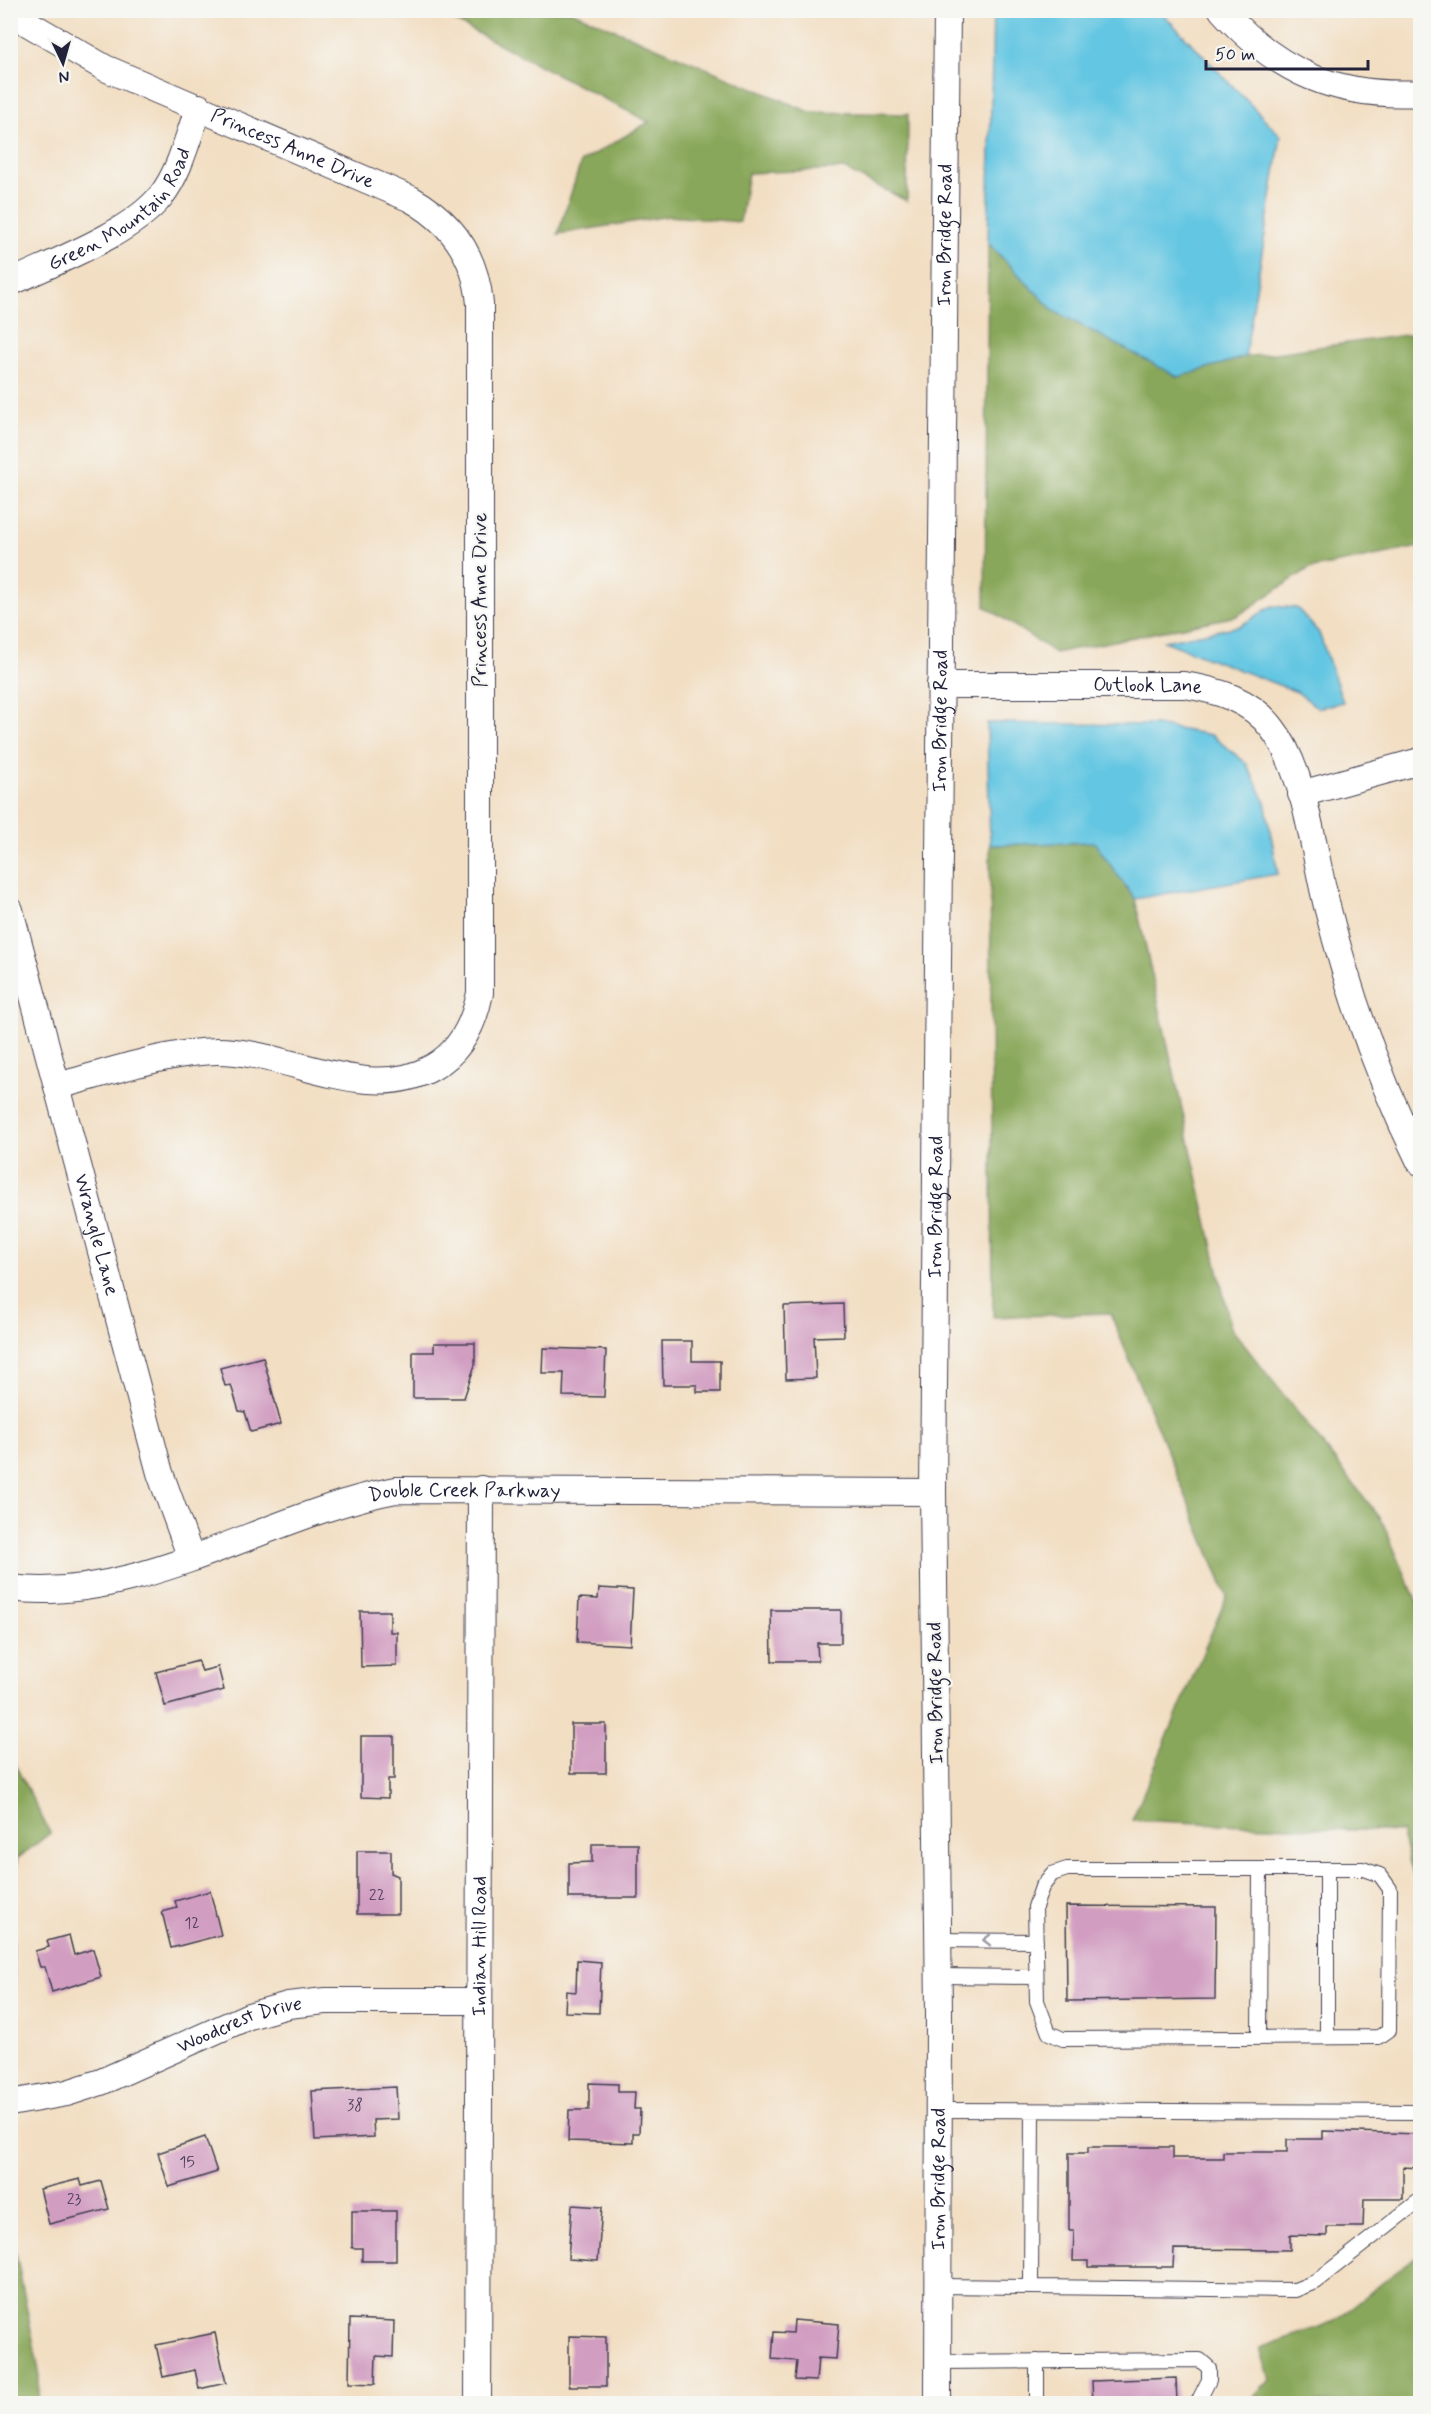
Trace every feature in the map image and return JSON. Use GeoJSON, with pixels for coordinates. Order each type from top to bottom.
{"type":"FeatureCollection","features":[{"type":"Feature","properties":{"kind":"street","name":"Iron Bridge Road"},"geometry":{"type":"LineString","coordinates":[[938,2403],[939,1940],[933,1492],[947,10]]}},
{"type":"Feature","properties":{"kind":"street"},"geometry":{"type":"LineString","coordinates":[[1222,10],[1248,40],[1288,67],[1325,84],[1364,91],[1420,93]]}},
{"type":"Feature","properties":{"kind":"street","name":"Princess Anne Drive"},"geometry":{"type":"LineString","coordinates":[[10,13],[105,68],[431,210],[454,234],[471,263],[480,304],[480,993],[471,1025],[453,1052],[420,1075],[403,1080],[363,1081],[269,1056],[217,1051],[176,1056],[57,1086]]}},
{"type":"Feature","properties":{"kind":"street","name":"Green Mountain Road"},"geometry":{"type":"LineString","coordinates":[[10,283],[126,226],[145,212],[162,195],[173,176],[199,107]]}},
{"type":"Feature","properties":{"kind":"street","name":"Outlook Lane"},"geometry":{"type":"LineString","coordinates":[[940,685],[1151,684],[1211,689],[1234,698],[1271,726],[1284,745],[1301,794],[1347,979],[1387,1089],[1420,1162]]}},
{"type":"Feature","properties":{"kind":"street"},"geometry":{"type":"LineString","coordinates":[[1301,794],[1420,761]]}},
{"type":"Feature","properties":{"kind":"street","name":"Wrangle Lane"},"geometry":{"type":"LineString","coordinates":[[10,910],[160,1473],[191,1558]]}},
{"type":"Feature","properties":{"kind":"street","name":"Indian Hill Road"},"geometry":{"type":"LineString","coordinates":[[478,2403],[481,1489]]}},
{"type":"Feature","properties":{"kind":"street","name":"Double Creek Parkway"},"geometry":{"type":"LineString","coordinates":[[10,1588],[85,1588],[115,1583],[191,1558],[330,1505],[396,1490],[933,1492]]}},
{"type":"Feature","properties":{"kind":"street","name":"Woodcrest Drive"},"geometry":{"type":"LineString","coordinates":[[10,2103],[67,2093],[100,2082],[249,2016],[288,2005],[325,2001],[479,2001]]}},
{"type":"Feature","properties":{"kind":"lane"},"geometry":{"type":"LineString","coordinates":[[1067,1869],[1327,1869],[1363,1869],[1380,1875],[1390,1889],[1389,2030],[1379,2037],[1063,2039],[1049,2033],[1041,2018],[1037,2001],[1035,1907],[1042,1887],[1052,1875],[1067,1869]]}},
{"type":"Feature","properties":{"kind":"lane"},"geometry":{"type":"LineString","coordinates":[[1259,2038],[1260,1869]]}},
{"type":"Feature","properties":{"kind":"lane"},"geometry":{"type":"LineString","coordinates":[[1327,1869],[1327,2037]]}},
{"type":"Feature","properties":{"kind":"lane"},"geometry":{"type":"LineString","coordinates":[[939,1940],[1036,1941]]}},
{"type":"Feature","properties":{"kind":"lane"},"geometry":{"type":"LineString","coordinates":[[939,1977],[1036,1977]]}},
{"type":"Feature","properties":{"kind":"lane"},"geometry":{"type":"LineString","coordinates":[[939,2110],[1420,2112]]}},
{"type":"Feature","properties":{"kind":"lane"},"geometry":{"type":"LineString","coordinates":[[1031,2286],[1032,2111]]}},
{"type":"Feature","properties":{"kind":"lane"},"geometry":{"type":"LineString","coordinates":[[938,2286],[1295,2290],[1315,2282],[1420,2200]]}},
{"type":"Feature","properties":{"kind":"lane"},"geometry":{"type":"LineString","coordinates":[[938,2362],[1200,2360],[1209,2368],[1209,2380],[1197,2403]]}},
{"type":"Feature","properties":{"kind":"lane"},"geometry":{"type":"LineString","coordinates":[[1037,2361],[1037,2403]]}},
{"type":"Feature","properties":{"kind":"green space"},"geometry":{"type":"Polygon","coordinates":[[[435,11],[571,11],[810,112],[908,114],[907,201],[844,169],[748,173],[740,222],[669,216],[558,234],[581,162],[649,122],[435,11]]]}},
{"type":"Feature","properties":{"kind":"green space"},"geometry":{"type":"Polygon","coordinates":[[[988,243],[1054,311],[1178,377],[1245,357],[1420,333],[1420,547],[1308,569],[1237,616],[1055,653],[985,606],[988,243]]]}},
{"type":"Feature","properties":{"kind":"green space"},"geometry":{"type":"Polygon","coordinates":[[[1094,842],[1135,899],[1231,1328],[1381,1519],[1420,1609],[1420,1899],[1401,1832],[1132,1820],[1227,1596],[1110,1313],[993,1317],[990,845],[1094,842]]]}},
{"type":"Feature","properties":{"kind":"green space"},"geometry":{"type":"Polygon","coordinates":[[[10,1755],[50,1833],[17,1859],[12,1912],[15,2024],[11,2025],[10,1755]]]}},
{"type":"Feature","properties":{"kind":"green space"},"geometry":{"type":"Polygon","coordinates":[[[11,2228],[39,2371],[39,2403],[11,2403],[11,2228]]]}},
{"type":"Feature","properties":{"kind":"green space"},"geometry":{"type":"Polygon","coordinates":[[[1420,2253],[1420,2403],[1248,2403],[1270,2380],[1260,2348],[1333,2322],[1420,2253]]]}},
{"type":"Feature","properties":{"kind":"water"},"geometry":{"type":"Polygon","coordinates":[[[993,11],[1160,11],[1281,136],[1245,357],[1178,377],[1054,311],[988,243],[993,11]]]}},
{"type":"Feature","properties":{"kind":"water"},"geometry":{"type":"Polygon","coordinates":[[[1272,606],[1297,608],[1319,633],[1343,702],[1318,708],[1297,692],[1164,641],[1240,626],[1272,606]]]}},
{"type":"Feature","properties":{"kind":"water"},"geometry":{"type":"Polygon","coordinates":[[[987,723],[1155,725],[1211,735],[1246,763],[1265,801],[1278,874],[1135,899],[1094,842],[990,845],[987,723]]]}},
{"type":"Feature","properties":{"kind":"building"},"geometry":{"type":"Polygon","coordinates":[[[843,1304],[844,1336],[814,1337],[816,1378],[786,1379],[784,1306],[843,1304]]]}},
{"type":"Feature","properties":{"kind":"building"},"geometry":{"type":"Polygon","coordinates":[[[662,1341],[692,1341],[692,1361],[720,1361],[720,1392],[697,1392],[697,1385],[663,1385],[662,1341]]]}},
{"type":"Feature","properties":{"kind":"building"},"geometry":{"type":"Polygon","coordinates":[[[434,1343],[475,1343],[475,1365],[464,1398],[413,1398],[413,1352],[434,1352],[434,1343]]]}},
{"type":"Feature","properties":{"kind":"building"},"geometry":{"type":"Polygon","coordinates":[[[543,1348],[606,1350],[604,1397],[563,1396],[564,1373],[542,1373],[543,1348]]]}},
{"type":"Feature","properties":{"kind":"building"},"geometry":{"type":"Polygon","coordinates":[[[263,1357],[281,1424],[251,1432],[245,1412],[239,1411],[231,1385],[225,1386],[220,1368],[263,1357]]]}},
{"type":"Feature","properties":{"kind":"building"},"geometry":{"type":"Polygon","coordinates":[[[599,1588],[633,1590],[630,1645],[577,1642],[579,1598],[598,1599],[599,1588]]]}},
{"type":"Feature","properties":{"kind":"building"},"geometry":{"type":"Polygon","coordinates":[[[771,1610],[841,1610],[841,1643],[817,1643],[818,1661],[772,1661],[771,1610]]]}},
{"type":"Feature","properties":{"kind":"building"},"geometry":{"type":"Polygon","coordinates":[[[360,1611],[390,1611],[390,1632],[397,1632],[397,1666],[361,1667],[360,1611]]]}},
{"type":"Feature","properties":{"kind":"building"},"geometry":{"type":"Polygon","coordinates":[[[198,1661],[202,1671],[218,1667],[224,1690],[165,1706],[156,1672],[198,1661]]]}},
{"type":"Feature","properties":{"kind":"building"},"geometry":{"type":"Polygon","coordinates":[[[571,1724],[606,1724],[606,1773],[571,1773],[571,1724]]]}},
{"type":"Feature","properties":{"kind":"building"},"geometry":{"type":"Polygon","coordinates":[[[361,1736],[394,1736],[394,1779],[388,1779],[388,1798],[361,1797],[361,1736]]]}},
{"type":"Feature","properties":{"kind":"building"},"geometry":{"type":"Polygon","coordinates":[[[592,1844],[638,1844],[638,1898],[569,1898],[569,1863],[592,1862],[592,1844]]]}},
{"type":"Feature","properties":{"kind":"building"},"geometry":{"type":"Polygon","coordinates":[[[357,1851],[391,1851],[391,1873],[398,1876],[398,1914],[357,1914],[357,1851]]]}},
{"type":"Feature","properties":{"kind":"building"},"geometry":{"type":"Polygon","coordinates":[[[210,1891],[221,1935],[171,1948],[162,1912],[177,1908],[175,1901],[210,1891]]]}},
{"type":"Feature","properties":{"kind":"building"},"geometry":{"type":"Polygon","coordinates":[[[1066,1906],[1216,1907],[1215,1999],[1067,2001],[1066,1906]]]}},
{"type":"Feature","properties":{"kind":"building"},"geometry":{"type":"Polygon","coordinates":[[[69,1935],[74,1955],[93,1949],[101,1977],[52,1992],[45,1967],[40,1967],[35,1951],[49,1947],[47,1941],[69,1935]]]}},
{"type":"Feature","properties":{"kind":"building"},"geometry":{"type":"Polygon","coordinates":[[[577,1960],[601,1962],[599,2013],[565,2012],[566,1991],[576,1992],[577,1960]]]}},
{"type":"Feature","properties":{"kind":"building"},"geometry":{"type":"Polygon","coordinates":[[[589,2083],[618,2084],[618,2092],[635,2092],[634,2109],[640,2109],[639,2133],[633,2133],[633,2143],[568,2141],[569,2110],[589,2110],[589,2083]]]}},
{"type":"Feature","properties":{"kind":"building"},"geometry":{"type":"Polygon","coordinates":[[[396,2087],[398,2119],[373,2120],[374,2137],[315,2140],[312,2091],[396,2087]]]}},
{"type":"Feature","properties":{"kind":"building"},"geometry":{"type":"Polygon","coordinates":[[[1323,2131],[1420,2134],[1420,2168],[1403,2167],[1403,2199],[1364,2199],[1363,2227],[1327,2227],[1327,2236],[1290,2235],[1290,2250],[1174,2249],[1173,2267],[1088,2267],[1088,2261],[1073,2261],[1074,2230],[1069,2230],[1069,2153],[1088,2153],[1088,2147],[1173,2147],[1173,2158],[1223,2158],[1223,2152],[1287,2152],[1287,2139],[1323,2139],[1323,2131]]]}},
{"type":"Feature","properties":{"kind":"building"},"geometry":{"type":"Polygon","coordinates":[[[205,2137],[217,2172],[169,2187],[158,2153],[205,2137]]]}},
{"type":"Feature","properties":{"kind":"building"},"geometry":{"type":"Polygon","coordinates":[[[80,2179],[82,2186],[101,2181],[109,2209],[49,2224],[40,2189],[80,2179]]]}},
{"type":"Feature","properties":{"kind":"building"},"geometry":{"type":"Polygon","coordinates":[[[572,2205],[602,2207],[598,2261],[568,2259],[572,2205]]]}},
{"type":"Feature","properties":{"kind":"building"},"geometry":{"type":"Polygon","coordinates":[[[352,2211],[396,2211],[396,2261],[362,2261],[362,2248],[352,2248],[352,2211]]]}},
{"type":"Feature","properties":{"kind":"building"},"geometry":{"type":"Polygon","coordinates":[[[350,2319],[394,2321],[393,2357],[376,2356],[375,2384],[349,2383],[350,2319]]]}},
{"type":"Feature","properties":{"kind":"building"},"geometry":{"type":"Polygon","coordinates":[[[794,2320],[839,2324],[836,2359],[818,2358],[816,2381],[795,2380],[797,2361],[772,2359],[774,2332],[793,2333],[794,2320]]]}},
{"type":"Feature","properties":{"kind":"building"},"geometry":{"type":"Polygon","coordinates":[[[215,2333],[226,2383],[199,2389],[195,2370],[163,2377],[156,2345],[215,2333]]]}},
{"type":"Feature","properties":{"kind":"building"},"geometry":{"type":"Polygon","coordinates":[[[569,2336],[606,2337],[606,2386],[569,2386],[569,2336]]]}},
{"type":"Feature","properties":{"kind":"building"},"geometry":{"type":"Polygon","coordinates":[[[1176,2378],[1177,2403],[1093,2403],[1092,2381],[1176,2378]]]}}]}
